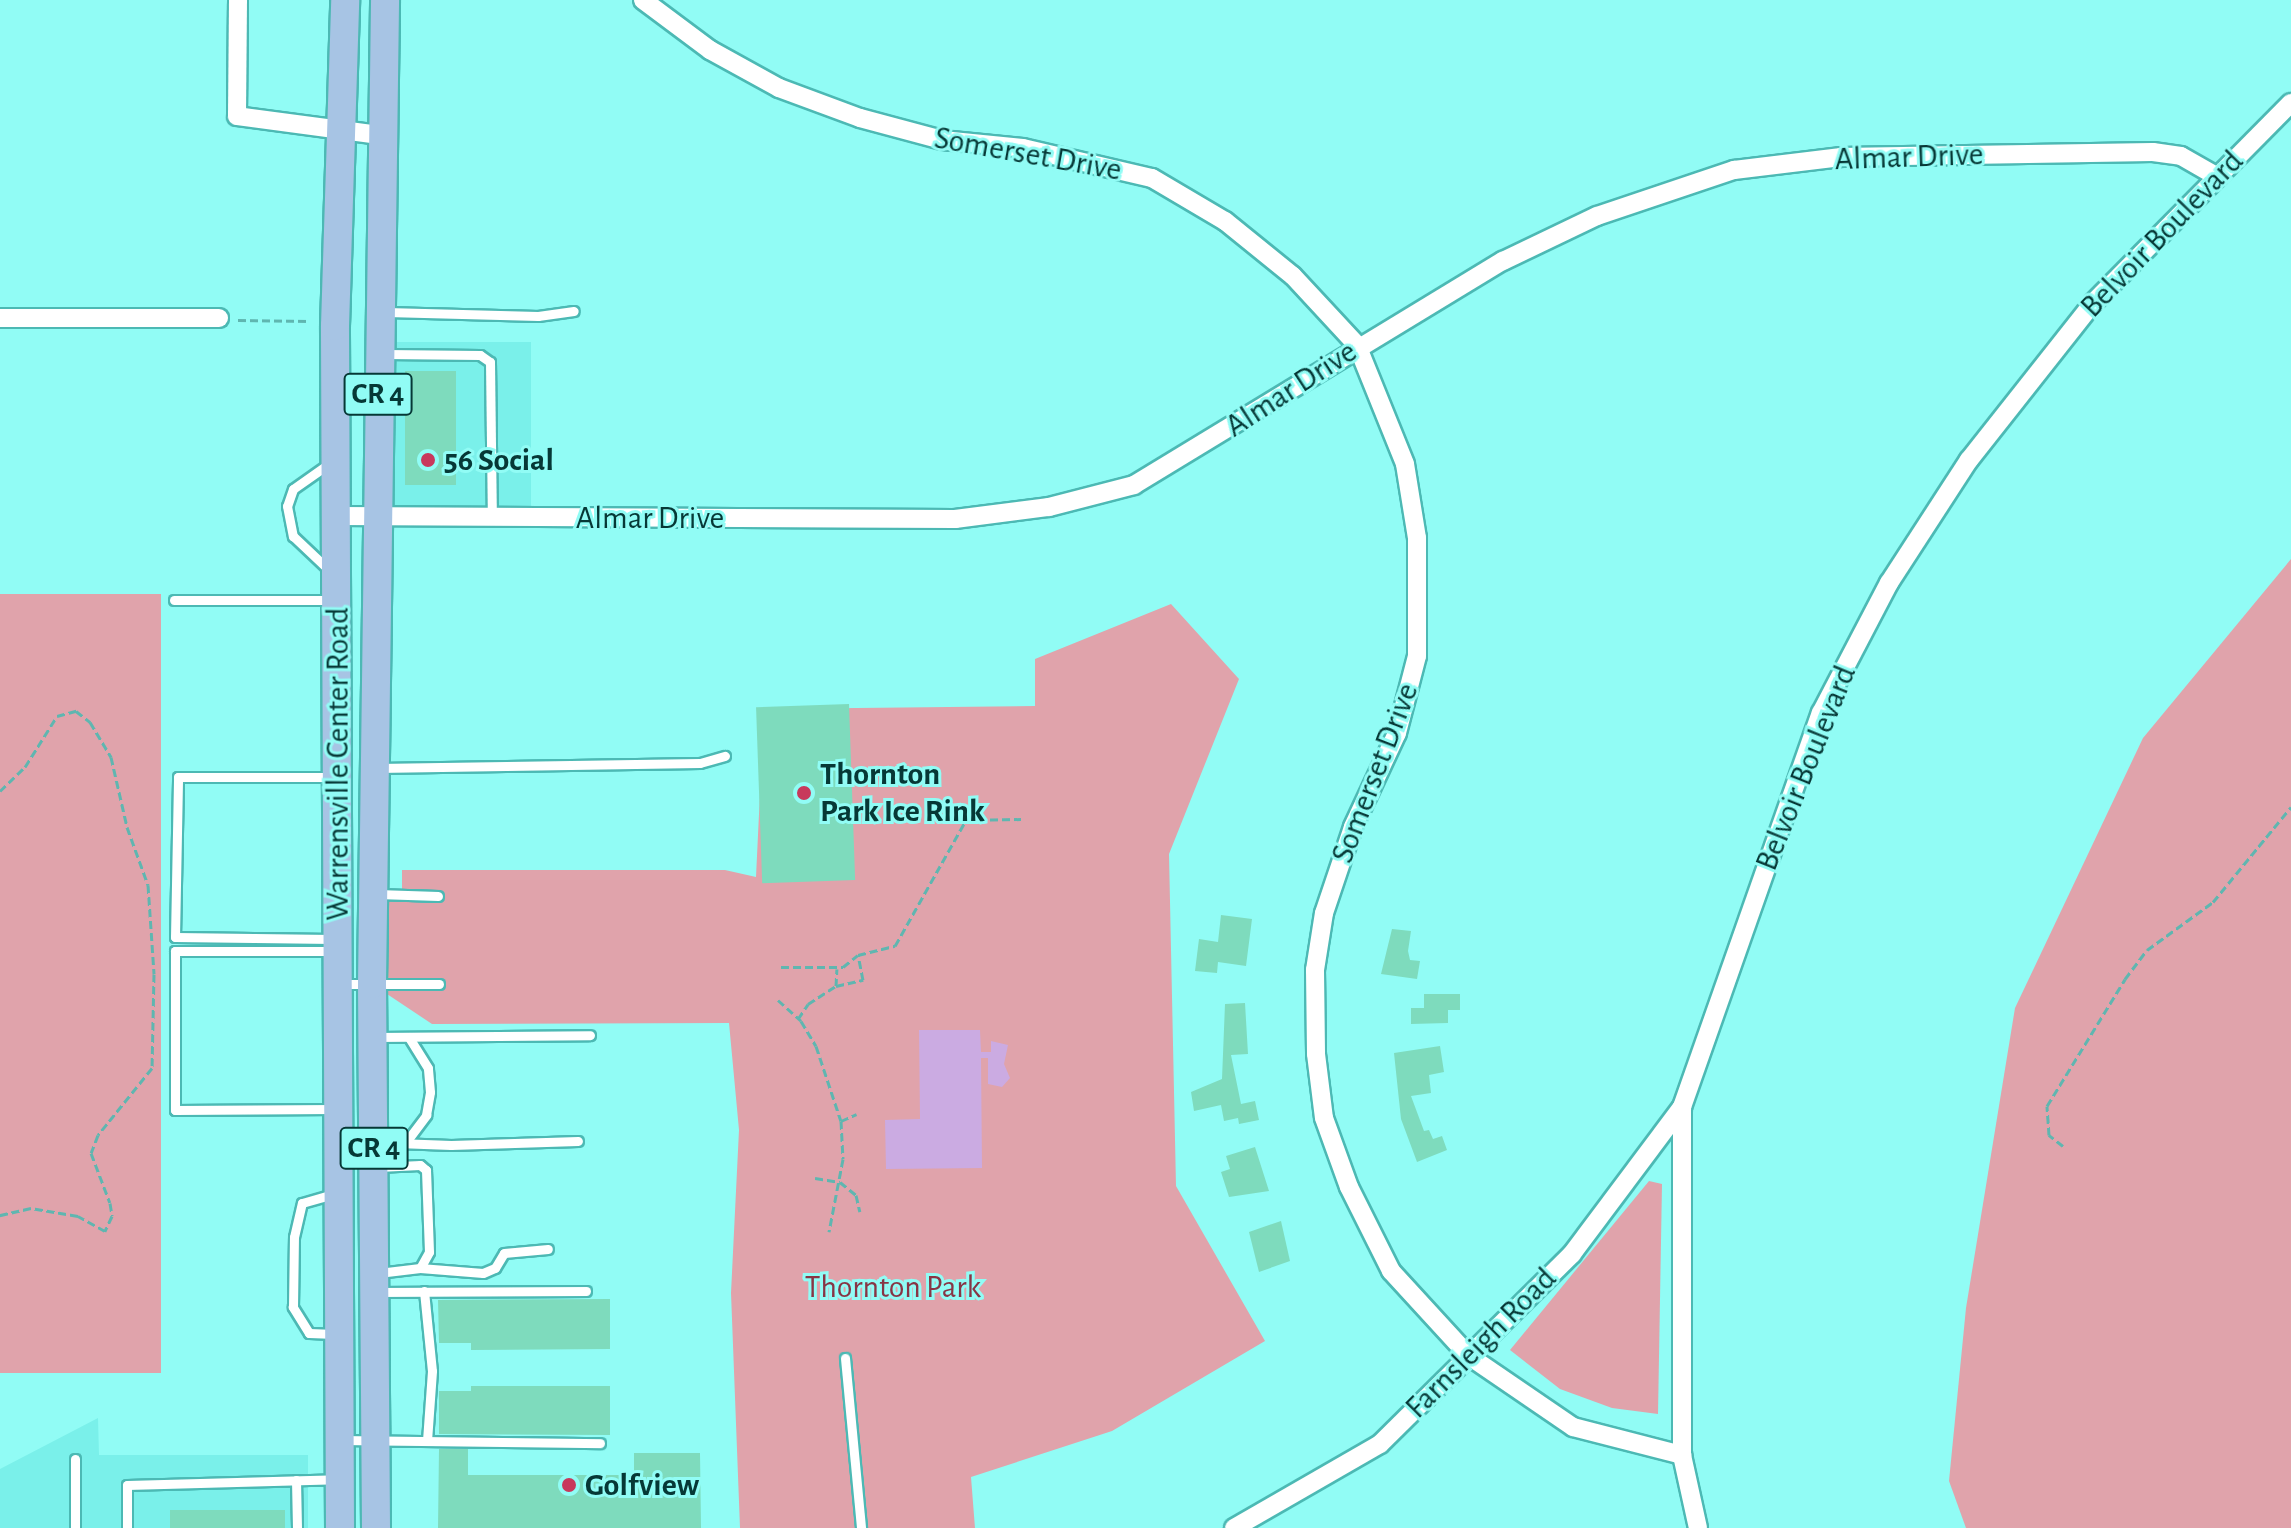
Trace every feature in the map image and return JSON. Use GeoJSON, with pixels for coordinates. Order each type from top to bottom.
{"type":"FeatureCollection","features":[{"type":"Feature","properties":{"kind":"main road","name":"Warrensville Center Road"},"geometry":{"type":"LineString","coordinates":[[340,1528],[336,460],[339,132],[345,0]]}},
{"type":"Feature","properties":{"kind":"main road","name":"Warrensville Center Road"},"geometry":{"type":"LineString","coordinates":[[376,1528],[372,984],[380,135],[385,0]]}},
{"type":"Feature","properties":{"kind":"street"},"geometry":{"type":"LineString","coordinates":[[238,0],[237,116],[339,132],[380,135]]}},
{"type":"Feature","properties":{"kind":"street","name":"Somerset Drive"},"geometry":{"type":"LineString","coordinates":[[643,0],[710,50],[779,88],[860,118],[942,140],[1023,148],[1152,178],[1225,221],[1282,267],[1357,345],[1405,464],[1417,538],[1417,656],[1397,733],[1353,827],[1324,913],[1315,970],[1316,1054],[1324,1118],[1349,1187],[1391,1271],[1469,1356],[1573,1427],[1682,1455]]}},
{"type":"Feature","properties":{"kind":"street","name":"Belvoir Boulevard"},"geometry":{"type":"LineString","coordinates":[[1698,1528],[1682,1455],[1682,1107],[1821,713],[1889,583],[1969,460],[2092,304],[2291,103]]}},
{"type":"Feature","properties":{"kind":"street","name":"Almar Drive"},"geometry":{"type":"LineString","coordinates":[[337,516],[955,519],[1049,507],[1134,485],[1357,345],[1503,261],[1570,229],[1734,170],[1841,157],[2153,152],[2181,156],[2216,176]]}},
{"type":"Feature","properties":{"kind":"street"},"geometry":{"type":"LineString","coordinates":[[0,318],[229,319]]}},
{"type":"Feature","properties":{"kind":"street","name":"Farnsleigh Road"},"geometry":{"type":"LineString","coordinates":[[1234,1528],[1380,1444],[1572,1254],[1682,1107]]}},
{"type":"Feature","properties":{"kind":"lane"},"geometry":{"type":"LineString","coordinates":[[378,312],[538,316],[574,311]]}},
{"type":"Feature","properties":{"kind":"lane"},"geometry":{"type":"LineString","coordinates":[[378,354],[480,355],[490,362],[492,517]]}},
{"type":"Feature","properties":{"kind":"lane"},"geometry":{"type":"LineString","coordinates":[[336,460],[293,489],[287,506],[293,536],[337,588]]}},
{"type":"Feature","properties":{"kind":"lane"},"geometry":{"type":"LineString","coordinates":[[174,600],[337,588]]}},
{"type":"Feature","properties":{"kind":"lane"},"geometry":{"type":"LineString","coordinates":[[374,768],[700,763],[725,756]]}},
{"type":"Feature","properties":{"kind":"lane"},"geometry":{"type":"LineString","coordinates":[[338,777],[178,777],[175,937],[338,945]]}},
{"type":"Feature","properties":{"kind":"lane"},"geometry":{"type":"LineString","coordinates":[[373,894],[438,896]]}},
{"type":"Feature","properties":{"kind":"lane"},"geometry":{"type":"LineString","coordinates":[[338,945],[175,951],[175,1110],[339,1109]]}},
{"type":"Feature","properties":{"kind":"lane"},"geometry":{"type":"LineString","coordinates":[[339,984],[439,984]]}},
{"type":"Feature","properties":{"kind":"lane"},"geometry":{"type":"LineString","coordinates":[[373,1037],[590,1035]]}},
{"type":"Feature","properties":{"kind":"lane"},"geometry":{"type":"LineString","coordinates":[[406,1142],[426,1115],[430,1092],[428,1068],[409,1037]]}},
{"type":"Feature","properties":{"kind":"lane"},"geometry":{"type":"LineString","coordinates":[[340,1141],[374,1154],[420,1165],[426,1170],[429,1252],[420,1268]]}},
{"type":"Feature","properties":{"kind":"lane"},"geometry":{"type":"LineString","coordinates":[[374,1154],[406,1142],[578,1141]]}},
{"type":"Feature","properties":{"kind":"lane"},"geometry":{"type":"LineString","coordinates":[[339,1192],[302,1203],[294,1237],[293,1307],[309,1333],[340,1334]]}},
{"type":"Feature","properties":{"kind":"lane"},"geometry":{"type":"LineString","coordinates":[[375,1282],[420,1268],[483,1273],[495,1268],[504,1253],[548,1249]]}},
{"type":"Feature","properties":{"kind":"lane"},"geometry":{"type":"LineString","coordinates":[[375,1282],[424,1291],[586,1291]]}},
{"type":"Feature","properties":{"kind":"lane"},"geometry":{"type":"LineString","coordinates":[[424,1291],[431,1359],[427,1441]]}},
{"type":"Feature","properties":{"kind":"lane"},"geometry":{"type":"LineString","coordinates":[[845,1358],[861,1528]]}},
{"type":"Feature","properties":{"kind":"lane"},"geometry":{"type":"LineString","coordinates":[[340,1440],[600,1443]]}},
{"type":"Feature","properties":{"kind":"lane"},"geometry":{"type":"LineString","coordinates":[[75,1459],[75,1528]]}},
{"type":"Feature","properties":{"kind":"lane"},"geometry":{"type":"LineString","coordinates":[[127,1528],[127,1485],[340,1478]]}},
{"type":"Feature","properties":{"kind":"lane"},"geometry":{"type":"LineString","coordinates":[[296,1480],[297,1528]]}},
{"type":"Feature","properties":{"kind":"path"},"geometry":{"type":"LineString","coordinates":[[229,319],[312,321]]}},
{"type":"Feature","properties":{"kind":"path"},"geometry":{"type":"LineString","coordinates":[[0,791],[25,767],[57,716],[76,711],[90,722],[111,757],[127,827],[148,885],[154,974],[152,1068],[98,1135],[91,1153],[110,1203],[112,1216],[105,1231],[78,1216],[31,1208],[0,1215]]}},
{"type":"Feature","properties":{"kind":"path"},"geometry":{"type":"LineString","coordinates":[[2063,1146],[2049,1135],[2047,1106],[2125,979],[2147,950],[2213,902],[2291,807]]}},
{"type":"Feature","properties":{"kind":"path"},"geometry":{"type":"LineString","coordinates":[[781,967],[837,967],[858,955],[895,946],[966,820],[1021,819]]}},
{"type":"Feature","properties":{"kind":"path"},"geometry":{"type":"LineString","coordinates":[[798,1019],[808,1004],[836,986],[863,980],[858,955]]}},
{"type":"Feature","properties":{"kind":"path"},"geometry":{"type":"LineString","coordinates":[[836,986],[837,967]]}},
{"type":"Feature","properties":{"kind":"path"},"geometry":{"type":"LineString","coordinates":[[778,1000],[798,1019],[816,1046],[841,1121],[840,1182],[829,1232]]}},
{"type":"Feature","properties":{"kind":"path"},"geometry":{"type":"LineString","coordinates":[[841,1121],[857,1114]]}},
{"type":"Feature","properties":{"kind":"path"},"geometry":{"type":"LineString","coordinates":[[815,1178],[840,1182],[856,1195],[860,1212]]}},
{"type":"Feature","properties":{"kind":"shaded area"},"geometry":{"type":"Polygon","coordinates":[[[378,342],[531,342],[531,517],[378,517],[378,342]]]}},
{"type":"Feature","properties":{"kind":"shaded area"},"geometry":{"type":"Polygon","coordinates":[[[919,1030],[980,1030],[981,1052],[991,1052],[991,1041],[1008,1045],[1004,1064],[1010,1078],[1002,1087],[988,1084],[988,1058],[981,1058],[982,1168],[886,1169],[885,1120],[920,1119],[919,1030]]]}},
{"type":"Feature","properties":{"kind":"shaded area"},"geometry":{"type":"Polygon","coordinates":[[[98,1418],[99,1455],[308,1455],[308,1528],[0,1528],[0,1469],[98,1418]]]}},
{"type":"Feature","properties":{"kind":"green space"},"geometry":{"type":"Polygon","coordinates":[[[2291,559],[2291,1528],[1966,1528],[1949,1481],[1966,1308],[2015,1008],[2143,738],[2291,559]]]}},
{"type":"Feature","properties":{"kind":"green space"},"geometry":{"type":"Polygon","coordinates":[[[0,594],[161,594],[161,1373],[0,1373],[0,594]]]}},
{"type":"Feature","properties":{"kind":"green space","name":"Thornton Park"},"geometry":{"type":"Polygon","coordinates":[[[1171,604],[1239,679],[1169,854],[1176,1186],[1265,1341],[1112,1431],[971,1477],[975,1528],[740,1528],[731,1293],[739,1130],[729,1023],[432,1024],[372,984],[373,894],[402,894],[402,870],[725,870],[756,877],[764,709],[1035,706],[1035,659],[1171,604]]]}},
{"type":"Feature","properties":{"kind":"green space"},"geometry":{"type":"Polygon","coordinates":[[[1649,1181],[1662,1184],[1658,1414],[1612,1408],[1560,1389],[1510,1350],[1649,1181]]]}},
{"type":"Feature","properties":{"kind":"building"},"geometry":{"type":"Polygon","coordinates":[[[405,371],[456,371],[456,485],[405,485],[405,371]]]}},
{"type":"Feature","properties":{"kind":"building","name":"Thornton Park Ice Rink"},"geometry":{"type":"Polygon","coordinates":[[[849,704],[855,880],[762,883],[756,707],[849,704]]]}},
{"type":"Feature","properties":{"kind":"building"},"geometry":{"type":"Polygon","coordinates":[[[1221,915],[1252,919],[1246,966],[1218,962],[1217,973],[1195,971],[1199,939],[1218,942],[1221,915]]]}},
{"type":"Feature","properties":{"kind":"building"},"geometry":{"type":"Polygon","coordinates":[[[1392,929],[1411,931],[1408,951],[1410,960],[1420,961],[1417,979],[1381,974],[1392,929]]]}},
{"type":"Feature","properties":{"kind":"building"},"geometry":{"type":"Polygon","coordinates":[[[1424,994],[1460,994],[1460,1010],[1448,1010],[1448,1023],[1411,1024],[1411,1008],[1424,1008],[1424,994]]]}},
{"type":"Feature","properties":{"kind":"building"},"geometry":{"type":"Polygon","coordinates":[[[1245,1003],[1248,1054],[1231,1055],[1241,1104],[1255,1101],[1259,1120],[1239,1124],[1238,1118],[1224,1121],[1221,1105],[1194,1111],[1191,1092],[1222,1079],[1225,1004],[1245,1003]]]}},
{"type":"Feature","properties":{"kind":"building"},"geometry":{"type":"Polygon","coordinates":[[[1440,1046],[1444,1072],[1429,1075],[1431,1093],[1411,1096],[1424,1131],[1429,1130],[1433,1139],[1442,1136],[1447,1150],[1417,1162],[1401,1119],[1394,1053],[1440,1046]]]}},
{"type":"Feature","properties":{"kind":"building"},"geometry":{"type":"Polygon","coordinates":[[[1255,1147],[1269,1191],[1229,1197],[1221,1172],[1230,1169],[1226,1156],[1255,1147]]]}},
{"type":"Feature","properties":{"kind":"building"},"geometry":{"type":"Polygon","coordinates":[[[1281,1221],[1290,1261],[1259,1272],[1249,1232],[1281,1221]]]}},
{"type":"Feature","properties":{"kind":"building"},"geometry":{"type":"Polygon","coordinates":[[[610,1299],[610,1349],[471,1350],[471,1343],[439,1343],[438,1300],[610,1299]]]}},
{"type":"Feature","properties":{"kind":"building"},"geometry":{"type":"Polygon","coordinates":[[[471,1386],[610,1386],[610,1435],[439,1434],[439,1391],[471,1391],[471,1386]]]}},
{"type":"Feature","properties":{"kind":"building","name":"Golfview"},"geometry":{"type":"Polygon","coordinates":[[[439,1449],[468,1449],[468,1475],[634,1475],[634,1453],[700,1453],[701,1528],[438,1528],[439,1449]]]}},
{"type":"Feature","properties":{"kind":"building"},"geometry":{"type":"Polygon","coordinates":[[[170,1510],[285,1510],[285,1528],[170,1528],[170,1510]]]}},
{"type":"Feature","properties":{"kind":"place","name":"56 Social"},"geometry":{"type":"Point","coordinates":[428,460]}},
{"type":"Feature","properties":{"kind":"place","name":"Thornton Park Ice Rink"},"geometry":{"type":"Point","coordinates":[804,793]}},
{"type":"Feature","properties":{"kind":"place","name":"Golfview"},"geometry":{"type":"Point","coordinates":[569,1485]}}]}
